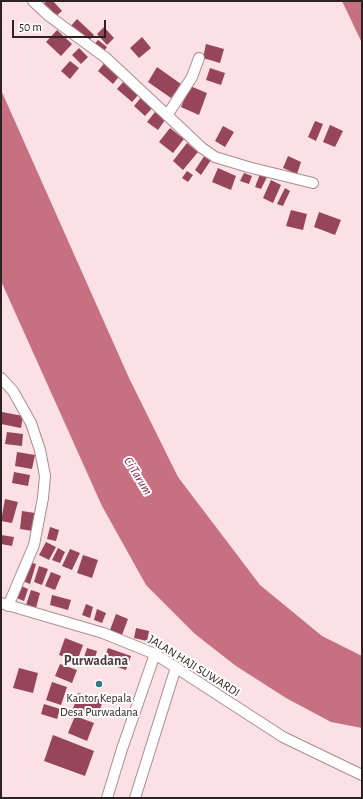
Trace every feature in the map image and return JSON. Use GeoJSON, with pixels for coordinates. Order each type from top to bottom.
{"type":"FeatureCollection","features":[{"type":"Feature","properties":{"kind":"street"},"geometry":{"type":"LineString","coordinates":[[33,1],[49,16],[106,58],[168,114],[202,148],[215,157],[248,168],[314,183]]}},
{"type":"Feature","properties":{"kind":"street"},"geometry":{"type":"LineString","coordinates":[[168,114],[192,77],[199,58]]}},
{"type":"Feature","properties":{"kind":"street"},"geometry":{"type":"LineString","coordinates":[[1,378],[12,391],[31,423],[40,450],[45,476],[43,498],[34,545],[4,605]]}},
{"type":"Feature","properties":{"kind":"street","name":"JALAN HAJI SUWARDI"},"geometry":{"type":"LineString","coordinates":[[4,605],[103,633],[154,654],[276,733],[335,764],[362,775]]}},
{"type":"Feature","properties":{"kind":"street"},"geometry":{"type":"LineString","coordinates":[[107,798],[154,654]]}},
{"type":"Feature","properties":{"kind":"street"},"geometry":{"type":"LineString","coordinates":[[135,798],[176,667]]}},
{"type":"Feature","properties":{"kind":"water"},"geometry":{"type":"Polygon","coordinates":[[[342,1],[362,1],[362,43],[342,1]]]}},
{"type":"Feature","properties":{"kind":"water","name":"Ci Tarum"},"geometry":{"type":"Polygon","coordinates":[[[1,90],[129,378],[178,477],[260,585],[322,636],[362,656],[362,728],[331,722],[286,698],[236,666],[195,634],[146,585],[102,506],[1,281],[1,90]]]}},
{"type":"Feature","properties":{"kind":"building"},"geometry":{"type":"Polygon","coordinates":[[[47,1],[53,1],[62,11],[55,17],[43,4],[47,1]]]}},
{"type":"Feature","properties":{"kind":"building"},"geometry":{"type":"Polygon","coordinates":[[[77,19],[94,35],[87,43],[70,27],[77,19]]]}},
{"type":"Feature","properties":{"kind":"building"},"geometry":{"type":"Polygon","coordinates":[[[104,27],[114,38],[107,45],[97,34],[104,27]]]}},
{"type":"Feature","properties":{"kind":"building"},"geometry":{"type":"Polygon","coordinates":[[[57,30],[72,44],[61,56],[46,42],[57,30]]]}},
{"type":"Feature","properties":{"kind":"building"},"geometry":{"type":"Polygon","coordinates":[[[142,37],[151,48],[139,58],[130,48],[142,37]]]}},
{"type":"Feature","properties":{"kind":"building"},"geometry":{"type":"Polygon","coordinates":[[[98,40],[107,47],[102,54],[93,46],[98,40]]]}},
{"type":"Feature","properties":{"kind":"building"},"geometry":{"type":"Polygon","coordinates":[[[206,44],[224,49],[220,63],[203,58],[206,44]]]}},
{"type":"Feature","properties":{"kind":"building"},"geometry":{"type":"Polygon","coordinates":[[[79,48],[88,57],[81,64],[72,55],[79,48]]]}},
{"type":"Feature","properties":{"kind":"building"},"geometry":{"type":"Polygon","coordinates":[[[70,61],[79,68],[70,79],[61,71],[70,61]]]}},
{"type":"Feature","properties":{"kind":"building"},"geometry":{"type":"Polygon","coordinates":[[[106,61],[121,74],[113,84],[98,71],[106,61]]]}},
{"type":"Feature","properties":{"kind":"building"},"geometry":{"type":"Polygon","coordinates":[[[157,67],[181,84],[171,98],[148,82],[157,67]]]}},
{"type":"Feature","properties":{"kind":"building"},"geometry":{"type":"Polygon","coordinates":[[[210,68],[225,73],[221,85],[206,80],[210,68]]]}},
{"type":"Feature","properties":{"kind":"building"},"geometry":{"type":"Polygon","coordinates":[[[124,81],[139,94],[132,102],[117,89],[124,81]]]}},
{"type":"Feature","properties":{"kind":"building"},"geometry":{"type":"Polygon","coordinates":[[[190,86],[207,93],[199,115],[181,107],[190,86]]]}},
{"type":"Feature","properties":{"kind":"building"},"geometry":{"type":"Polygon","coordinates":[[[143,95],[154,106],[145,116],[134,106],[143,95]]]}},
{"type":"Feature","properties":{"kind":"building"},"geometry":{"type":"Polygon","coordinates":[[[155,112],[165,120],[158,130],[147,122],[155,112]]]}},
{"type":"Feature","properties":{"kind":"building"},"geometry":{"type":"Polygon","coordinates":[[[315,121],[323,124],[316,141],[308,137],[315,121]]]}},
{"type":"Feature","properties":{"kind":"building"},"geometry":{"type":"Polygon","coordinates":[[[330,125],[343,131],[335,147],[323,142],[330,125]]]}},
{"type":"Feature","properties":{"kind":"building"},"geometry":{"type":"Polygon","coordinates":[[[223,126],[234,132],[225,147],[215,141],[223,126]]]}},
{"type":"Feature","properties":{"kind":"building"},"geometry":{"type":"Polygon","coordinates":[[[170,128],[184,139],[173,153],[159,142],[170,128]]]}},
{"type":"Feature","properties":{"kind":"building"},"geometry":{"type":"Polygon","coordinates":[[[187,143],[198,152],[183,170],[173,161],[187,143]]]}},
{"type":"Feature","properties":{"kind":"building"},"geometry":{"type":"Polygon","coordinates":[[[205,155],[211,160],[201,175],[195,170],[205,155]]]}},
{"type":"Feature","properties":{"kind":"building"},"geometry":{"type":"Polygon","coordinates":[[[288,156],[301,162],[297,174],[283,168],[288,156]]]}},
{"type":"Feature","properties":{"kind":"building"},"geometry":{"type":"Polygon","coordinates":[[[218,168],[236,176],[231,190],[212,182],[218,168]]]}},
{"type":"Feature","properties":{"kind":"building"},"geometry":{"type":"Polygon","coordinates":[[[187,171],[193,175],[188,182],[182,178],[187,171]]]}},
{"type":"Feature","properties":{"kind":"building"},"geometry":{"type":"Polygon","coordinates":[[[244,173],[252,176],[249,184],[240,181],[244,173]]]}},
{"type":"Feature","properties":{"kind":"building"},"geometry":{"type":"Polygon","coordinates":[[[260,174],[267,177],[261,189],[255,187],[260,174]]]}},
{"type":"Feature","properties":{"kind":"building"},"geometry":{"type":"Polygon","coordinates":[[[271,180],[281,185],[273,203],[263,198],[271,180]]]}},
{"type":"Feature","properties":{"kind":"building"},"geometry":{"type":"Polygon","coordinates":[[[285,188],[290,191],[283,206],[277,204],[285,188]]]}},
{"type":"Feature","properties":{"kind":"building"},"geometry":{"type":"Polygon","coordinates":[[[291,210],[307,214],[303,230],[286,226],[291,210]]]}},
{"type":"Feature","properties":{"kind":"building"},"geometry":{"type":"Polygon","coordinates":[[[319,212],[341,220],[335,235],[314,227],[319,212]]]}},
{"type":"Feature","properties":{"kind":"building"},"geometry":{"type":"Polygon","coordinates":[[[2,412],[23,416],[21,428],[1,424],[2,412]]]}},
{"type":"Feature","properties":{"kind":"building"},"geometry":{"type":"Polygon","coordinates":[[[7,432],[23,434],[22,446],[5,444],[7,432]]]}},
{"type":"Feature","properties":{"kind":"building"},"geometry":{"type":"Polygon","coordinates":[[[17,452],[35,455],[32,469],[15,466],[17,452]]]}},
{"type":"Feature","properties":{"kind":"building"},"geometry":{"type":"Polygon","coordinates":[[[14,472],[30,475],[28,486],[12,483],[14,472]]]}},
{"type":"Feature","properties":{"kind":"building"},"geometry":{"type":"Polygon","coordinates":[[[5,499],[18,502],[12,523],[1,521],[5,499]]]}},
{"type":"Feature","properties":{"kind":"building"},"geometry":{"type":"Polygon","coordinates":[[[22,511],[35,513],[33,531],[20,529],[22,511]]]}},
{"type":"Feature","properties":{"kind":"building"},"geometry":{"type":"Polygon","coordinates":[[[50,527],[59,530],[56,541],[47,539],[50,527]]]}},
{"type":"Feature","properties":{"kind":"building"},"geometry":{"type":"Polygon","coordinates":[[[1,535],[14,537],[12,546],[1,544],[1,535]]]}},
{"type":"Feature","properties":{"kind":"building"},"geometry":{"type":"Polygon","coordinates":[[[46,542],[56,547],[49,560],[39,555],[46,542]]]}},
{"type":"Feature","properties":{"kind":"building"},"geometry":{"type":"Polygon","coordinates":[[[58,548],[65,552],[60,563],[52,560],[58,548]]]}},
{"type":"Feature","properties":{"kind":"building"},"geometry":{"type":"Polygon","coordinates":[[[70,549],[80,553],[72,570],[62,566],[70,549]]]}},
{"type":"Feature","properties":{"kind":"building"},"geometry":{"type":"Polygon","coordinates":[[[83,555],[98,560],[92,578],[77,573],[83,555]]]}},
{"type":"Feature","properties":{"kind":"building"},"geometry":{"type":"Polygon","coordinates":[[[29,562],[36,564],[30,584],[23,581],[29,562]]]}},
{"type":"Feature","properties":{"kind":"building"},"geometry":{"type":"Polygon","coordinates":[[[39,566],[48,569],[42,585],[34,582],[39,566]]]}},
{"type":"Feature","properties":{"kind":"building"},"geometry":{"type":"Polygon","coordinates":[[[51,572],[61,576],[55,590],[45,586],[51,572]]]}},
{"type":"Feature","properties":{"kind":"building"},"geometry":{"type":"Polygon","coordinates":[[[19,585],[28,589],[24,601],[14,597],[19,585]]]}},
{"type":"Feature","properties":{"kind":"building"},"geometry":{"type":"Polygon","coordinates":[[[31,590],[40,593],[36,608],[26,605],[31,590]]]}},
{"type":"Feature","properties":{"kind":"building"},"geometry":{"type":"Polygon","coordinates":[[[52,595],[71,600],[68,610],[50,605],[52,595]]]}},
{"type":"Feature","properties":{"kind":"building"},"geometry":{"type":"Polygon","coordinates":[[[86,604],[93,607],[90,618],[82,615],[86,604]]]}},
{"type":"Feature","properties":{"kind":"building"},"geometry":{"type":"Polygon","coordinates":[[[97,609],[106,613],[102,623],[94,620],[97,609]]]}},
{"type":"Feature","properties":{"kind":"building"},"geometry":{"type":"Polygon","coordinates":[[[116,614],[128,619],[122,635],[110,630],[116,614]]]}},
{"type":"Feature","properties":{"kind":"building"},"geometry":{"type":"Polygon","coordinates":[[[136,628],[149,631],[147,641],[134,638],[136,628]]]}},
{"type":"Feature","properties":{"kind":"building"},"geometry":{"type":"Polygon","coordinates":[[[65,638],[83,645],[77,661],[59,655],[65,638]]]}},
{"type":"Feature","properties":{"kind":"building"},"geometry":{"type":"Polygon","coordinates":[[[87,648],[97,651],[92,667],[82,664],[87,648]]]}},
{"type":"Feature","properties":{"kind":"building"},"geometry":{"type":"Polygon","coordinates":[[[108,648],[131,656],[126,670],[103,662],[108,648]]]}},
{"type":"Feature","properties":{"kind":"building"},"geometry":{"type":"Polygon","coordinates":[[[60,664],[77,670],[72,683],[55,676],[60,664]]]}},
{"type":"Feature","properties":{"kind":"building"},"geometry":{"type":"Polygon","coordinates":[[[19,668],[38,673],[33,693],[13,688],[19,668]]]}},
{"type":"Feature","properties":{"kind":"building"},"geometry":{"type":"Polygon","coordinates":[[[52,682],[67,687],[61,705],[46,700],[52,682]]]}},
{"type":"Feature","properties":{"kind":"building"},"geometry":{"type":"Polygon","coordinates":[[[78,693],[103,700],[98,716],[73,709],[78,693]]]}},
{"type":"Feature","properties":{"kind":"building"},"geometry":{"type":"Polygon","coordinates":[[[44,704],[60,709],[57,719],[41,714],[44,704]]]}},
{"type":"Feature","properties":{"kind":"building"},"geometry":{"type":"Polygon","coordinates":[[[75,716],[94,723],[87,741],[68,733],[75,716]]]}},
{"type":"Feature","properties":{"kind":"building"},"geometry":{"type":"Polygon","coordinates":[[[53,735],[94,751],[85,776],[44,761],[53,735]]]}},
{"type":"Feature","properties":{"kind":"place","name":"Kantor Kepala Desa Purwadana"},"geometry":{"type":"Point","coordinates":[99,684]}},
{"type":"Feature","properties":{"kind":"district","name":"Purwadana"},"geometry":{"type":"Point","coordinates":[96,661]}}]}
